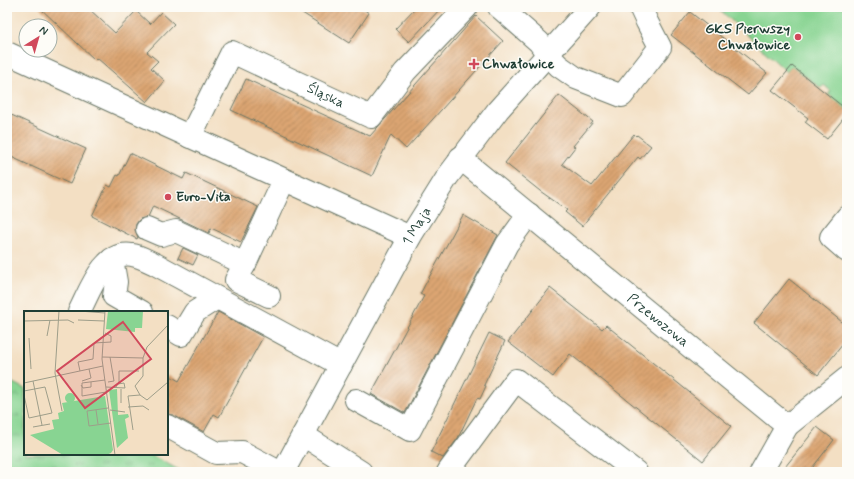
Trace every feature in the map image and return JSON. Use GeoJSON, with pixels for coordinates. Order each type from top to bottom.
{"type":"FeatureCollection","features":[{"type":"Feature","properties":{"kind":"street","name":"Śląska"},"geometry":{"type":"LineString","coordinates":[[190,137],[232,52],[371,117],[405,72],[467,7]]}},
{"type":"Feature","properties":{"kind":"street"},"geometry":{"type":"LineString","coordinates":[[500,7],[539,42],[548,55],[559,66],[576,78],[622,96],[660,47],[640,7]]}},
{"type":"Feature","properties":{"kind":"street","name":"1 Maja"},"geometry":{"type":"LineString","coordinates":[[282,472],[410,237],[444,181],[498,110],[590,7]]}},
{"type":"Feature","properties":{"kind":"street"},"geometry":{"type":"LineString","coordinates":[[7,52],[410,237]]}},
{"type":"Feature","properties":{"kind":"street","name":"Przewozowa"},"geometry":{"type":"LineString","coordinates":[[460,158],[787,426]]}},
{"type":"Feature","properties":{"kind":"street"},"geometry":{"type":"LineString","coordinates":[[269,296],[236,280],[284,180]]}},
{"type":"Feature","properties":{"kind":"street"},"geometry":{"type":"LineString","coordinates":[[356,400],[410,430],[507,244],[528,214]]}},
{"type":"Feature","properties":{"kind":"street"},"geometry":{"type":"LineString","coordinates":[[847,217],[831,237],[847,251]]}},
{"type":"Feature","properties":{"kind":"street"},"geometry":{"type":"LineString","coordinates":[[147,229],[161,236],[176,230],[245,264]]}},
{"type":"Feature","properties":{"kind":"street"},"geometry":{"type":"LineString","coordinates":[[79,311],[104,266],[118,256],[132,255],[143,258],[340,365]]}},
{"type":"Feature","properties":{"kind":"street"},"geometry":{"type":"LineString","coordinates":[[112,259],[116,282],[114,296],[140,311]]}},
{"type":"Feature","properties":{"kind":"street"},"geometry":{"type":"LineString","coordinates":[[168,327],[181,335],[195,312],[217,298]]}},
{"type":"Feature","properties":{"kind":"street"},"geometry":{"type":"LineString","coordinates":[[761,472],[787,426],[847,378]]}},
{"type":"Feature","properties":{"kind":"street"},"geometry":{"type":"LineString","coordinates":[[448,472],[516,380],[636,472]]}},
{"type":"Feature","properties":{"kind":"street"},"geometry":{"type":"LineString","coordinates":[[168,427],[216,453],[242,452],[279,472]]}},
{"type":"Feature","properties":{"kind":"street"},"geometry":{"type":"LineString","coordinates":[[303,435],[361,472]]}},
{"type":"Feature","properties":{"kind":"green space","name":"GKS Pierwszy Chwałowice"},"geometry":{"type":"Polygon","coordinates":[[[717,7],[847,7],[847,110],[828,94],[831,91],[824,85],[821,88],[792,66],[787,72],[717,7]]]}},
{"type":"Feature","properties":{"kind":"green space"},"geometry":{"type":"Polygon","coordinates":[[[7,380],[24,388],[24,455],[151,455],[183,472],[7,472],[7,380]]]}},
{"type":"Feature","properties":{"kind":"building"},"geometry":{"type":"Polygon","coordinates":[[[39,7],[87,7],[115,33],[136,11],[150,24],[161,12],[174,24],[147,52],[158,61],[151,68],[165,81],[147,102],[97,58],[95,60],[58,25],[58,18],[51,18],[39,7]]]}},
{"type":"Feature","properties":{"kind":"building"},"geometry":{"type":"Polygon","coordinates":[[[293,7],[360,7],[369,13],[349,43],[293,7]]]}},
{"type":"Feature","properties":{"kind":"building"},"geometry":{"type":"Polygon","coordinates":[[[416,7],[442,7],[409,42],[395,29],[416,7]]]}},
{"type":"Feature","properties":{"kind":"building"},"geometry":{"type":"Polygon","coordinates":[[[690,12],[767,73],[748,95],[671,35],[690,12]]]}},
{"type":"Feature","properties":{"kind":"building"},"geometry":{"type":"Polygon","coordinates":[[[476,16],[503,41],[406,149],[391,135],[372,176],[231,110],[246,79],[370,136],[476,16]]]}},
{"type":"Feature","properties":{"kind":"building"},"geometry":{"type":"Polygon","coordinates":[[[792,66],[847,110],[847,114],[827,139],[805,122],[808,118],[772,90],[792,66]]]}},
{"type":"Feature","properties":{"kind":"building"},"geometry":{"type":"Polygon","coordinates":[[[559,95],[593,122],[573,146],[575,147],[562,164],[592,186],[634,134],[651,146],[640,159],[638,157],[582,226],[565,212],[567,210],[505,163],[559,95]]]}},
{"type":"Feature","properties":{"kind":"building"},"geometry":{"type":"Polygon","coordinates":[[[7,113],[86,149],[70,184],[7,155],[7,113]]]}},
{"type":"Feature","properties":{"kind":"building","name":"Euro-Vita"},"geometry":{"type":"Polygon","coordinates":[[[130,153],[183,179],[186,173],[258,207],[241,242],[211,228],[209,233],[153,206],[148,217],[140,219],[136,224],[135,230],[138,237],[137,239],[92,216],[107,185],[111,187],[117,175],[119,176],[130,153]]]}},
{"type":"Feature","properties":{"kind":"building"},"geometry":{"type":"Polygon","coordinates":[[[463,215],[498,235],[405,413],[371,394],[424,296],[420,294],[463,215]]]}},
{"type":"Feature","properties":{"kind":"building"},"geometry":{"type":"Polygon","coordinates":[[[183,248],[198,255],[193,265],[178,258],[183,248]]]}},
{"type":"Feature","properties":{"kind":"building"},"geometry":{"type":"Polygon","coordinates":[[[789,279],[847,326],[847,339],[818,375],[754,323],[789,279]]]}},
{"type":"Feature","properties":{"kind":"building"},"geometry":{"type":"Polygon","coordinates":[[[550,288],[602,329],[606,325],[731,426],[703,461],[570,354],[553,377],[508,342],[550,288]]]}},
{"type":"Feature","properties":{"kind":"building"},"geometry":{"type":"Polygon","coordinates":[[[218,312],[263,337],[219,417],[214,414],[204,432],[173,415],[168,414],[168,375],[179,381],[218,312]]]}},
{"type":"Feature","properties":{"kind":"building"},"geometry":{"type":"Polygon","coordinates":[[[489,333],[505,341],[484,385],[486,386],[480,399],[477,398],[458,438],[443,458],[431,452],[489,333]]]}},
{"type":"Feature","properties":{"kind":"building"},"geometry":{"type":"Polygon","coordinates":[[[817,427],[834,440],[809,472],[781,472],[817,427]]]}},
{"type":"Feature","properties":{"kind":"place","name":"GKS Pierwszy Chwałowice"},"geometry":{"type":"Point","coordinates":[798,37]}},
{"type":"Feature","properties":{"kind":"place","name":"Chwałowice"},"geometry":{"type":"Point","coordinates":[474,64]}},
{"type":"Feature","properties":{"kind":"place","name":"Euro-Vita"},"geometry":{"type":"Point","coordinates":[168,197]}}]}
